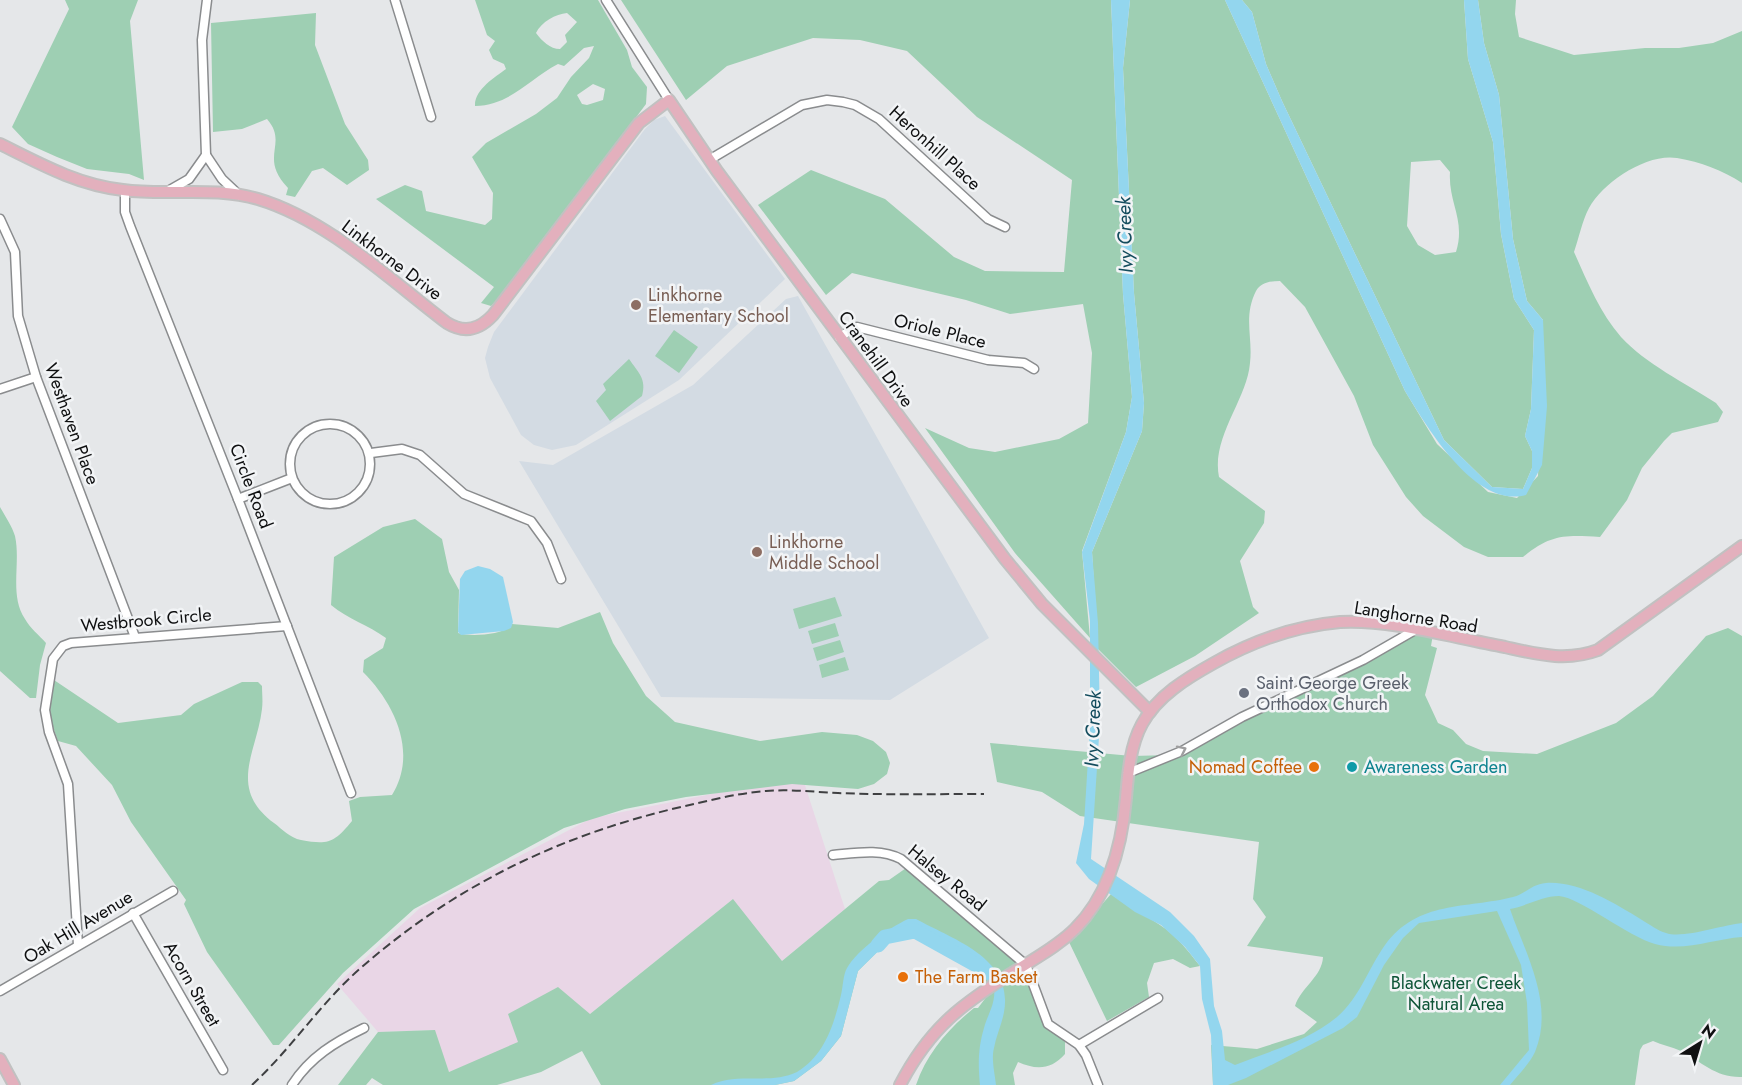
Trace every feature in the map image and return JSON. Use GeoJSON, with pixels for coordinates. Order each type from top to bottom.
{"type":"FeatureCollection","features":[{"type":"Feature","properties":{"kind":"main road","name":"Cranehill Drive"},"geometry":{"type":"LineString","coordinates":[[669,100],[839,337],[1005,559],[1069,631],[1150,712]]}},
{"type":"Feature","properties":{"kind":"main road","name":"Linkhorne Drive"},"geometry":{"type":"LineString","coordinates":[[0,144],[72,178],[125,191],[239,195],[276,205],[318,225],[447,323],[462,329],[475,328],[494,315],[639,123],[669,100]]}},
{"type":"Feature","properties":{"kind":"main road","name":"Langhorne Road"},"geometry":{"type":"LineString","coordinates":[[900,1085],[919,1051],[950,1016],[979,994],[1054,948],[1076,929],[1097,899],[1112,870],[1123,828],[1128,773],[1137,734],[1150,712],[1181,682],[1255,642],[1295,629],[1344,622],[1415,630],[1568,658],[1583,656],[1598,650],[1742,546]]}},
{"type":"Feature","properties":{"kind":"main road"},"geometry":{"type":"LineString","coordinates":[[0,1059],[14,1085]]}},
{"type":"Feature","properties":{"kind":"street"},"geometry":{"type":"LineString","coordinates":[[207,0],[202,40],[206,155],[222,178],[239,195]]}},
{"type":"Feature","properties":{"kind":"street"},"geometry":{"type":"LineString","coordinates":[[395,0],[431,117]]}},
{"type":"Feature","properties":{"kind":"street","name":"Cranehill Drive"},"geometry":{"type":"LineString","coordinates":[[606,0],[669,100]]}},
{"type":"Feature","properties":{"kind":"street","name":"Heronhill Place"},"geometry":{"type":"LineString","coordinates":[[710,160],[802,105],[827,100],[843,102],[869,111],[879,118],[988,219],[1005,227]]}},
{"type":"Feature","properties":{"kind":"street"},"geometry":{"type":"LineString","coordinates":[[168,191],[189,179],[206,155]]}},
{"type":"Feature","properties":{"kind":"street","name":"Circle Road"},"geometry":{"type":"LineString","coordinates":[[125,191],[126,212],[130,226],[351,793]]}},
{"type":"Feature","properties":{"kind":"street","name":"Westhaven Place"},"geometry":{"type":"LineString","coordinates":[[0,219],[15,252],[18,316],[36,376],[135,637]]}},
{"type":"Feature","properties":{"kind":"street","name":"Oriole Place"},"geometry":{"type":"LineString","coordinates":[[839,337],[857,327],[988,360],[1024,363],[1034,369]]}},
{"type":"Feature","properties":{"kind":"street"},"geometry":{"type":"LineString","coordinates":[[0,389],[36,376]]}},
{"type":"Feature","properties":{"kind":"street"},"geometry":{"type":"LineString","coordinates":[[321,424],[344,425],[354,431],[371,453],[365,484],[357,495],[346,502],[327,504],[309,499],[292,478],[290,467],[294,445],[310,429],[321,424]]}},
{"type":"Feature","properties":{"kind":"street"},"geometry":{"type":"LineString","coordinates":[[371,453],[402,449],[420,455],[464,494],[531,521],[547,543],[561,579]]}},
{"type":"Feature","properties":{"kind":"street"},"geometry":{"type":"LineString","coordinates":[[238,499],[292,478]]}},
{"type":"Feature","properties":{"kind":"street","name":"Westbrook Circle"},"geometry":{"type":"LineString","coordinates":[[78,945],[68,784],[49,732],[45,710],[48,676],[53,658],[63,646],[135,637],[287,626]]}},
{"type":"Feature","properties":{"kind":"street"},"geometry":{"type":"LineString","coordinates":[[1128,773],[1182,751],[1262,708],[1363,660],[1415,630]]}},
{"type":"Feature","properties":{"kind":"street","name":"Halsey Road"},"geometry":{"type":"LineString","coordinates":[[833,855],[869,852],[894,855],[901,859],[1023,967]]}},
{"type":"Feature","properties":{"kind":"street","name":"Oak Hill Avenue"},"geometry":{"type":"LineString","coordinates":[[0,991],[173,891]]}},
{"type":"Feature","properties":{"kind":"street","name":"Acorn Street"},"geometry":{"type":"LineString","coordinates":[[133,913],[223,1070]]}},
{"type":"Feature","properties":{"kind":"street"},"geometry":{"type":"LineString","coordinates":[[1023,967],[1048,1024],[1079,1045],[1086,1055],[1098,1085]]}},
{"type":"Feature","properties":{"kind":"street"},"geometry":{"type":"LineString","coordinates":[[1079,1045],[1158,998]]}},
{"type":"Feature","properties":{"kind":"street"},"geometry":{"type":"LineString","coordinates":[[292,1085],[298,1075],[330,1045],[364,1028]]}},
{"type":"Feature","properties":{"kind":"shaded area","name":"Linkhorne Elementary School"},"geometry":{"type":"Polygon","coordinates":[[[665,116],[785,279],[679,380],[576,445],[552,450],[534,445],[521,435],[490,378],[485,358],[488,347],[494,332],[645,129],[654,120],[665,116]]]}},
{"type":"Feature","properties":{"kind":"shaded area","name":"Linkhorne Middle School"},"geometry":{"type":"Polygon","coordinates":[[[798,296],[989,638],[890,700],[661,697],[519,461],[553,465],[693,385],[786,299],[798,296]]]}},
{"type":"Feature","properties":{"kind":"shaded area"},"geometry":{"type":"Polygon","coordinates":[[[802,776],[845,909],[782,961],[732,900],[590,1014],[449,1072],[434,1030],[378,1032],[337,984],[420,908],[592,818],[802,776]]]}},
{"type":"Feature","properties":{"kind":"green space"},"geometry":{"type":"Polygon","coordinates":[[[65,0],[138,0],[130,21],[144,180],[129,174],[87,169],[57,157],[28,144],[12,127],[69,9],[65,0]]]}},
{"type":"Feature","properties":{"kind":"green space"},"geometry":{"type":"Polygon","coordinates":[[[475,0],[598,0],[627,50],[632,67],[647,87],[646,104],[507,290],[491,306],[481,303],[494,287],[376,199],[405,185],[422,191],[426,211],[485,225],[492,219],[493,193],[472,157],[486,143],[536,114],[557,98],[571,77],[589,58],[594,46],[584,48],[564,66],[558,64],[509,96],[488,105],[475,106],[481,89],[506,69],[504,64],[493,59],[489,50],[495,41],[487,35],[475,0]],[[567,13],[549,19],[536,33],[553,48],[560,49],[567,42],[565,35],[577,22],[567,13]],[[593,84],[577,95],[582,104],[587,105],[603,100],[605,89],[593,84]]]}},
{"type":"Feature","properties":{"kind":"green space"},"geometry":{"type":"Polygon","coordinates":[[[621,0],[1111,0],[1123,294],[1132,397],[1126,432],[1082,551],[1090,638],[1015,553],[925,428],[969,448],[995,452],[1059,439],[1088,423],[1092,353],[1083,304],[1010,314],[966,300],[852,273],[826,295],[758,205],[811,170],[885,199],[954,257],[985,271],[1064,272],[1072,180],[977,117],[907,51],[860,40],[813,38],[727,66],[686,100],[621,0]]]}},
{"type":"Feature","properties":{"kind":"green space"},"geometry":{"type":"Polygon","coordinates":[[[1130,0],[1225,0],[1405,391],[1437,444],[1488,492],[1517,498],[1538,476],[1543,320],[1527,301],[1513,239],[1499,95],[1484,43],[1478,0],[1516,0],[1515,14],[1519,37],[1574,55],[1645,48],[1679,48],[1713,43],[1742,31],[1742,183],[1711,167],[1677,158],[1653,160],[1640,165],[1615,179],[1596,198],[1584,218],[1574,252],[1600,307],[1613,328],[1642,356],[1716,403],[1723,412],[1718,422],[1672,433],[1642,468],[1627,500],[1600,537],[1568,536],[1550,540],[1523,557],[1488,557],[1464,547],[1423,516],[1406,497],[1373,445],[1354,396],[1305,307],[1280,281],[1263,284],[1256,291],[1250,310],[1251,354],[1247,377],[1225,433],[1218,462],[1219,477],[1265,511],[1264,523],[1240,561],[1253,607],[1259,613],[1195,656],[1136,687],[1098,649],[1092,552],[1142,431],[1144,403],[1134,293],[1123,68],[1130,0]]]}},
{"type":"Feature","properties":{"kind":"green space"},"geometry":{"type":"Polygon","coordinates":[[[1242,0],[1464,0],[1468,59],[1493,142],[1501,234],[1514,299],[1534,330],[1531,409],[1525,436],[1532,451],[1532,468],[1523,489],[1492,487],[1444,440],[1282,101],[1266,64],[1252,12],[1242,0]],[[1440,160],[1411,162],[1407,226],[1418,245],[1435,255],[1456,252],[1459,241],[1450,172],[1440,160]]]}},
{"type":"Feature","properties":{"kind":"green space"},"geometry":{"type":"Polygon","coordinates":[[[316,13],[315,45],[345,124],[368,160],[369,170],[347,185],[323,168],[312,171],[295,197],[286,195],[288,188],[275,168],[275,136],[267,119],[242,129],[213,132],[211,23],[316,13]]]}},
{"type":"Feature","properties":{"kind":"green space"},"geometry":{"type":"Polygon","coordinates":[[[674,330],[698,347],[679,373],[655,356],[674,330]]]}},
{"type":"Feature","properties":{"kind":"green space"},"geometry":{"type":"Polygon","coordinates":[[[629,359],[642,380],[642,396],[610,421],[596,401],[606,390],[603,384],[629,359]]]}},
{"type":"Feature","properties":{"kind":"green space"},"geometry":{"type":"Polygon","coordinates":[[[0,507],[15,536],[16,589],[20,610],[29,625],[46,643],[40,665],[36,698],[30,698],[0,671],[0,507]]]}},
{"type":"Feature","properties":{"kind":"green space"},"geometry":{"type":"Polygon","coordinates":[[[415,519],[442,539],[449,572],[459,590],[458,633],[471,635],[495,633],[503,631],[512,624],[558,628],[600,612],[613,643],[646,696],[675,722],[760,741],[822,732],[857,735],[873,741],[886,752],[890,763],[887,774],[874,784],[858,789],[792,784],[686,797],[625,809],[564,828],[414,909],[343,973],[279,1045],[273,1045],[207,952],[184,904],[186,900],[131,822],[112,785],[76,746],[58,741],[48,713],[51,678],[118,723],[181,715],[194,704],[242,682],[258,682],[262,686],[262,706],[248,769],[248,783],[252,796],[260,810],[286,833],[301,840],[330,841],[352,821],[349,801],[360,797],[392,795],[400,779],[403,763],[403,746],[393,714],[385,699],[363,672],[364,660],[383,648],[386,638],[331,605],[334,557],[383,527],[415,519]]]}},
{"type":"Feature","properties":{"kind":"green space"},"geometry":{"type":"Polygon","coordinates":[[[835,597],[842,616],[799,629],[793,609],[835,597]]]}},
{"type":"Feature","properties":{"kind":"green space"},"geometry":{"type":"Polygon","coordinates":[[[835,623],[839,636],[812,644],[808,631],[835,623]]]}},
{"type":"Feature","properties":{"kind":"green space","name":"Blackwater Creek Natural Area"},"geometry":{"type":"Polygon","coordinates":[[[1728,628],[1742,636],[1742,1077],[1724,1075],[1681,1051],[1653,1041],[1643,1045],[1640,1050],[1635,1085],[1213,1085],[1211,1045],[1257,1049],[1304,1034],[1317,1022],[1295,1006],[1319,970],[1323,957],[1247,946],[1266,917],[1253,899],[1259,842],[1080,816],[1042,792],[997,782],[990,743],[1132,756],[1172,755],[1415,630],[1433,634],[1431,646],[1437,648],[1425,695],[1438,723],[1453,730],[1466,744],[1483,751],[1537,754],[1616,723],[1653,696],[1706,636],[1728,628]]]}},
{"type":"Feature","properties":{"kind":"green space"},"geometry":{"type":"Polygon","coordinates":[[[840,640],[844,652],[817,661],[813,648],[840,640]]]}},
{"type":"Feature","properties":{"kind":"green space"},"geometry":{"type":"Polygon","coordinates":[[[845,657],[849,670],[822,678],[819,665],[845,657]]]}},
{"type":"Feature","properties":{"kind":"green space"},"geometry":{"type":"Polygon","coordinates":[[[909,866],[1026,965],[1048,1024],[1065,1042],[1065,1054],[1060,1059],[1043,1067],[1018,1062],[1013,1073],[1015,1085],[916,1085],[926,1062],[939,1042],[964,1016],[974,1008],[978,1008],[987,996],[984,976],[968,960],[915,931],[894,935],[858,971],[841,1036],[821,1061],[794,1081],[775,1085],[601,1085],[582,1051],[541,1072],[497,1085],[383,1085],[372,1078],[366,1085],[338,1085],[378,1032],[435,1030],[449,1072],[518,1042],[508,1014],[558,987],[590,1014],[733,899],[782,961],[879,881],[889,880],[909,866]]]}},
{"type":"Feature","properties":{"kind":"green space"},"geometry":{"type":"Polygon","coordinates":[[[1111,894],[1166,929],[1200,966],[1190,968],[1173,959],[1154,963],[1147,983],[1149,997],[1107,1021],[1069,942],[1111,894]]]}},
{"type":"Feature","properties":{"kind":"water","name":"Ivy Creek"},"geometry":{"type":"Polygon","coordinates":[[[1111,0],[1130,0],[1123,68],[1134,293],[1144,403],[1142,431],[1092,552],[1098,623],[1100,722],[1091,859],[1170,912],[1194,936],[1210,959],[1214,1006],[1222,1031],[1225,1060],[1235,1065],[1314,1033],[1337,1017],[1358,992],[1385,945],[1412,920],[1428,913],[1513,897],[1541,884],[1558,883],[1596,894],[1666,933],[1692,933],[1742,923],[1742,937],[1677,947],[1644,940],[1568,898],[1553,896],[1510,909],[1536,979],[1542,1016],[1535,1052],[1510,1085],[1500,1085],[1529,1050],[1527,1003],[1521,965],[1497,911],[1419,923],[1403,938],[1384,965],[1357,1017],[1343,1028],[1246,1078],[1228,1085],[1213,1085],[1211,1035],[1202,999],[1200,966],[1185,947],[1161,925],[1135,912],[1089,879],[1076,863],[1084,824],[1090,727],[1090,621],[1082,552],[1126,432],[1132,397],[1123,294],[1111,0]]]}},
{"type":"Feature","properties":{"kind":"water"},"geometry":{"type":"Polygon","coordinates":[[[1225,0],[1242,0],[1252,12],[1266,64],[1282,101],[1444,440],[1492,487],[1523,489],[1532,468],[1532,451],[1525,436],[1531,409],[1534,330],[1514,299],[1501,234],[1493,142],[1468,59],[1464,0],[1478,0],[1484,43],[1499,95],[1513,239],[1527,301],[1543,320],[1547,406],[1542,465],[1526,495],[1507,496],[1489,490],[1471,478],[1440,443],[1405,391],[1225,0]]]}},
{"type":"Feature","properties":{"kind":"water"},"geometry":{"type":"Polygon","coordinates":[[[478,566],[490,569],[503,577],[513,622],[511,628],[504,631],[461,635],[458,632],[460,579],[465,571],[478,566]]]}},
{"type":"Feature","properties":{"kind":"water"},"geometry":{"type":"Polygon","coordinates":[[[908,919],[916,919],[963,943],[991,964],[1000,978],[1005,993],[1004,1012],[993,1052],[996,1085],[980,1085],[979,1070],[981,1043],[993,1003],[994,987],[952,947],[913,928],[898,932],[858,971],[841,1036],[821,1061],[794,1081],[775,1085],[711,1085],[732,1079],[787,1076],[807,1065],[827,1038],[847,968],[874,940],[908,919]]]}},
{"type":"Feature","properties":{"kind":"waterway"},"geometry":{"type":"LineString","coordinates":[[878,945],[885,937],[915,931],[978,966]]}},
{"type":"Feature","properties":{"kind":"railway"},"geometry":{"type":"LineString","coordinates":[[252,1085],[348,980],[399,936],[475,886],[555,847],[640,818],[715,799],[756,792],[784,790],[875,794],[984,794]]}},
{"type":"Feature","properties":{"kind":"place","name":"Linkhorne Elementary School"},"geometry":{"type":"Point","coordinates":[636,305]}},
{"type":"Feature","properties":{"kind":"place","name":"Linkhorne Middle School"},"geometry":{"type":"Point","coordinates":[757,552]}},
{"type":"Feature","properties":{"kind":"place","name":"Saint George Greek Orthodox Church"},"geometry":{"type":"Point","coordinates":[1244,693]}},
{"type":"Feature","properties":{"kind":"place","name":"Nomad Coffee"},"geometry":{"type":"Point","coordinates":[1314,767]}},
{"type":"Feature","properties":{"kind":"place","name":"Awareness Garden"},"geometry":{"type":"Point","coordinates":[1352,767]}},
{"type":"Feature","properties":{"kind":"place","name":"The Farm Basket"},"geometry":{"type":"Point","coordinates":[903,977]}}]}
